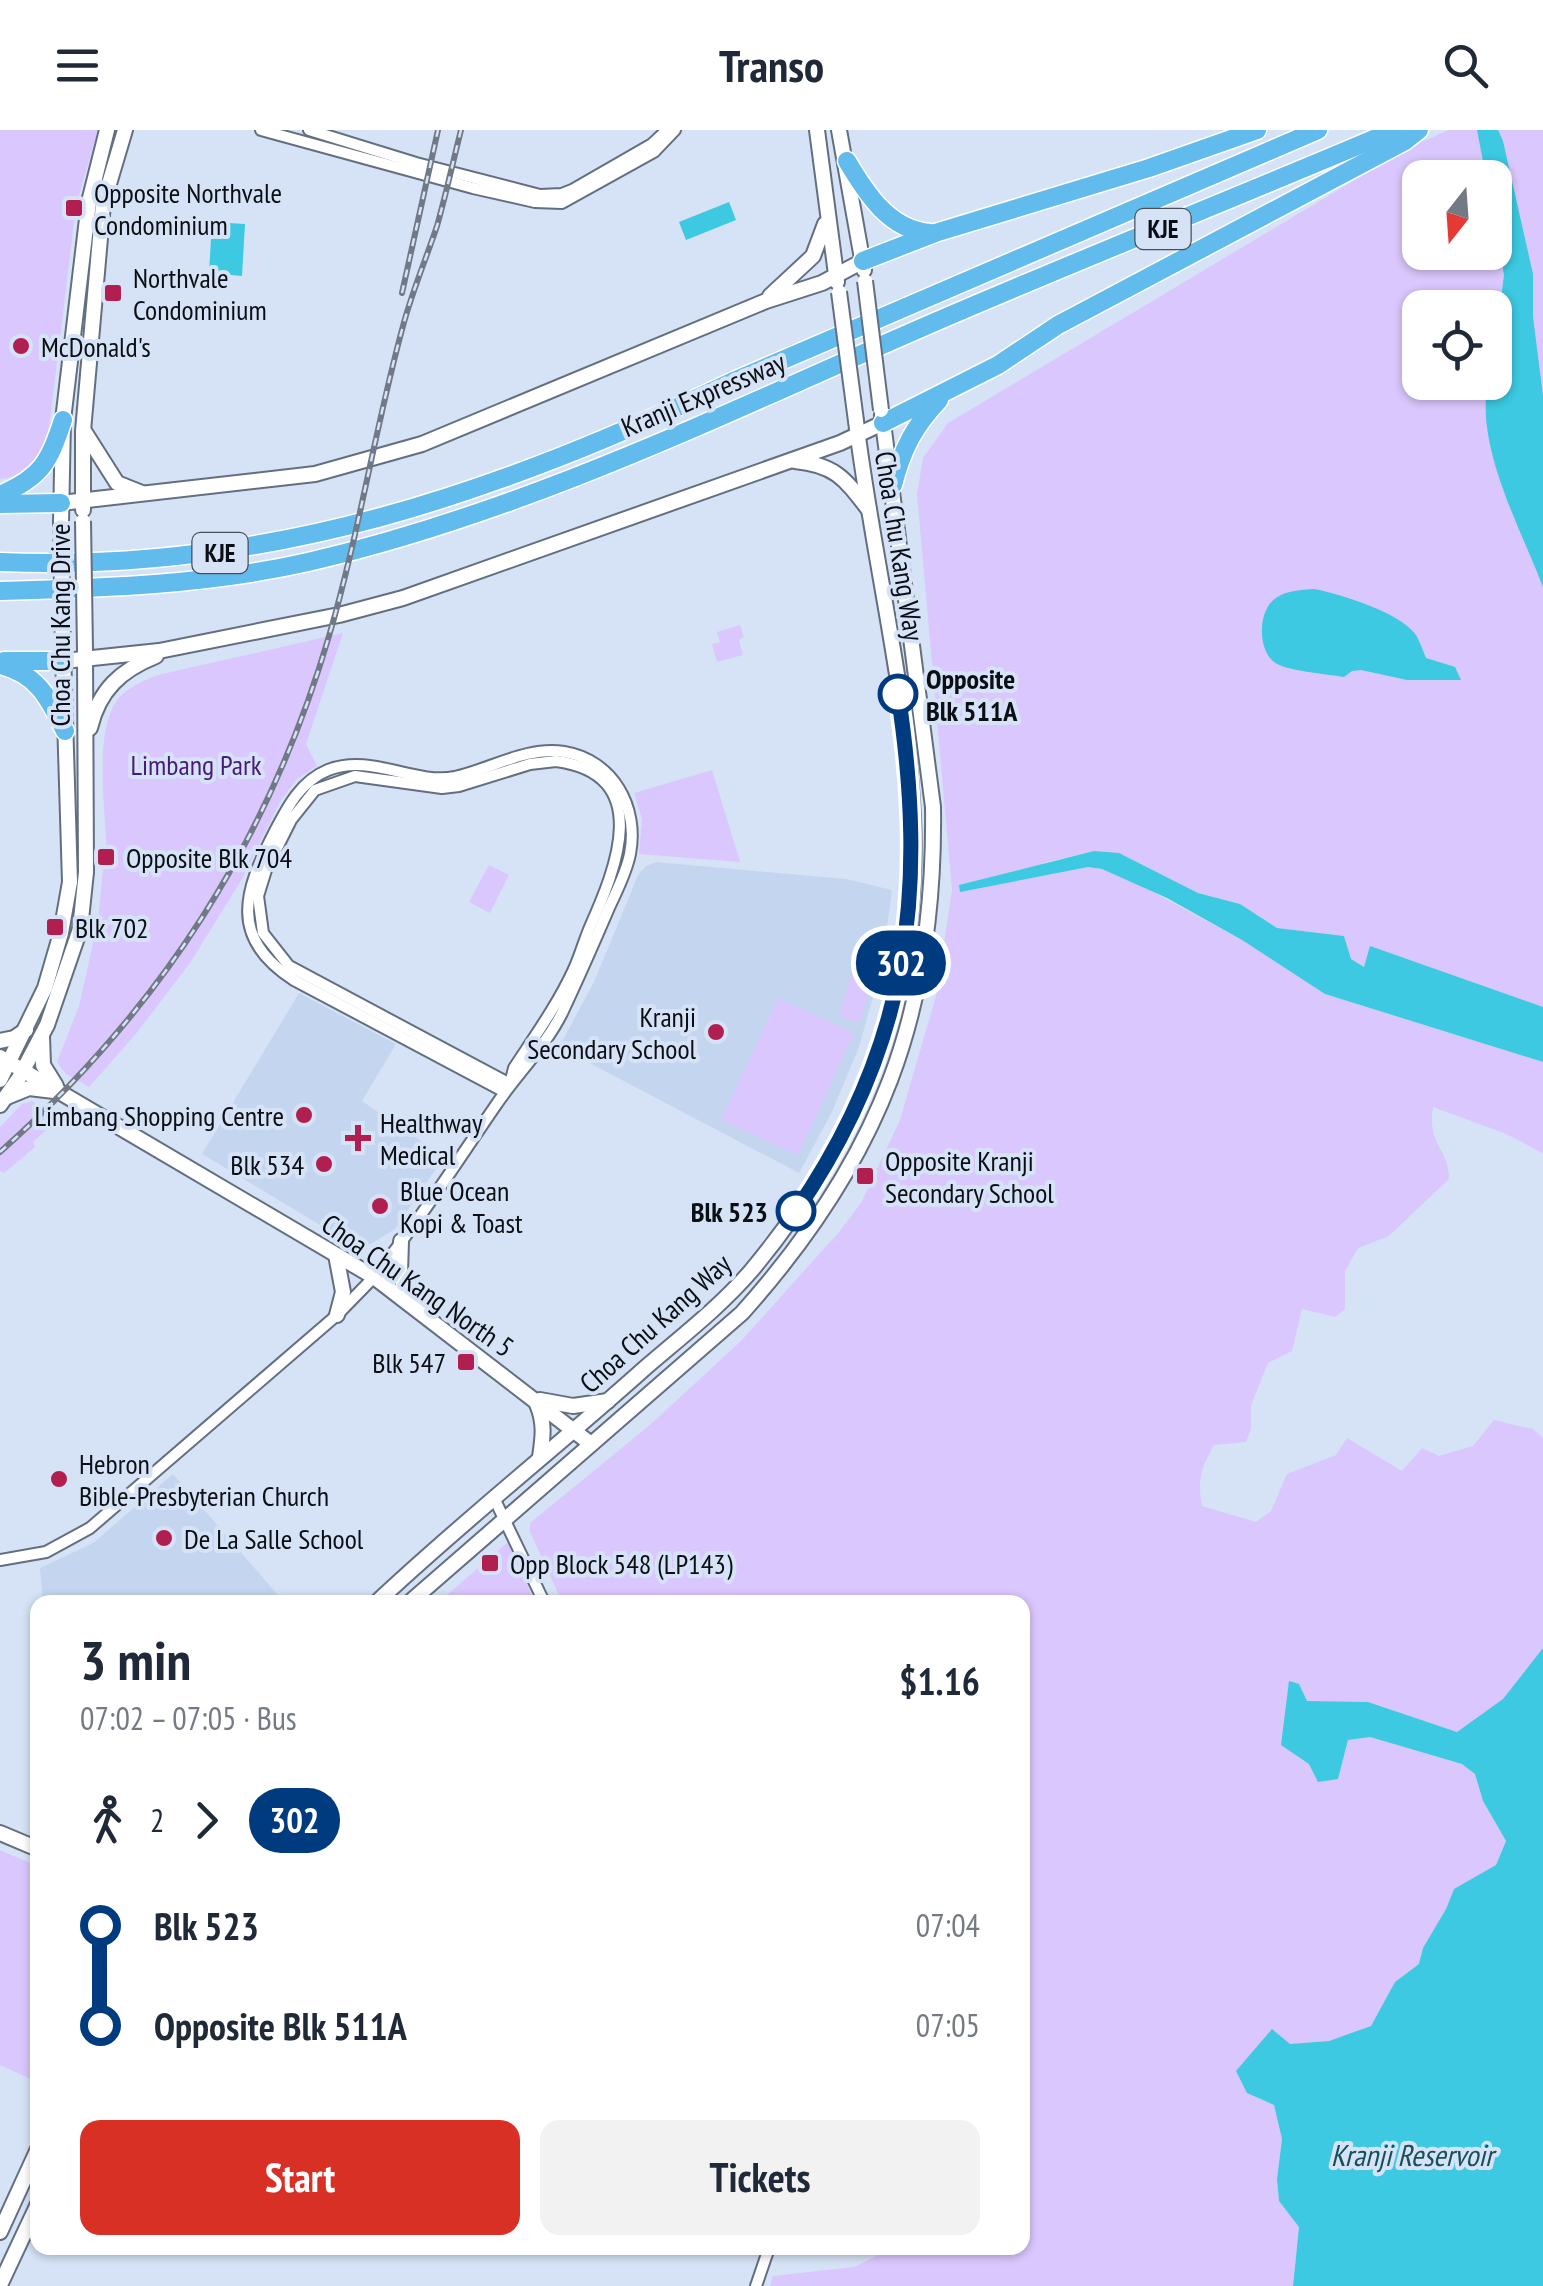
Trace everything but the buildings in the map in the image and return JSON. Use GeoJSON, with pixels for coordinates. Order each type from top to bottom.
{"type":"FeatureCollection","features":[{"type":"Feature","properties":{"kind":"highway"},"geometry":{"type":"LineString","coordinates":[[862,261],[935,233],[1257,130]]}},
{"type":"Feature","properties":{"kind":"highway","name":"Kranji Expressway"},"geometry":{"type":"LineString","coordinates":[[0,562],[45,564],[222,553],[306,537],[436,504],[644,423],[1318,130]]}},
{"type":"Feature","properties":{"kind":"highway","name":"Kranji Expressway"},"geometry":{"type":"LineString","coordinates":[[0,590],[147,585],[227,576],[307,562],[439,526],[554,487],[930,324],[1396,130]]}},
{"type":"Feature","properties":{"kind":"highway"},"geometry":{"type":"LineString","coordinates":[[882,416],[946,392],[998,365],[1058,325],[1420,130]]}},
{"type":"Feature","properties":{"kind":"highway"},"geometry":{"type":"LineString","coordinates":[[846,161],[886,214],[919,232],[935,233]]}},
{"type":"Feature","properties":{"kind":"highway"},"geometry":{"type":"LineString","coordinates":[[893,485],[917,424],[946,392]]}},
{"type":"Feature","properties":{"kind":"highway"},"geometry":{"type":"LineString","coordinates":[[0,495],[24,485],[39,472],[63,420]]}},
{"type":"Feature","properties":{"kind":"highway"},"geometry":{"type":"LineString","coordinates":[[0,504],[62,503]]}},
{"type":"Feature","properties":{"kind":"highway"},"geometry":{"type":"LineString","coordinates":[[0,663],[64,657]]}},
{"type":"Feature","properties":{"kind":"highway"},"geometry":{"type":"LineString","coordinates":[[0,663],[25,674],[44,689],[65,731]]}},
{"type":"Feature","properties":{"kind":"main road","name":"Choa Chu Kang Drive"},"geometry":{"type":"LineString","coordinates":[[0,1080],[11,1064],[55,959],[70,882],[63,420],[89,202],[107,130]]}},
{"type":"Feature","properties":{"kind":"main road","name":"Choa Chu Kang Drive"},"geometry":{"type":"LineString","coordinates":[[3,1101],[11,1064],[42,1036],[58,1000],[80,928],[86,872],[83,430],[103,204],[125,130]]}},
{"type":"Feature","properties":{"kind":"main road","name":"Choa Chu Kang Way"},"geometry":{"type":"LineString","coordinates":[[385,1595],[749,1272],[796,1211],[835,1150],[862,1096],[888,1022],[911,896],[913,820],[906,741],[816,130]]}},
{"type":"Feature","properties":{"kind":"main road","name":"Choa Chu Kang Way"},"geometry":{"type":"LineString","coordinates":[[418,1595],[742,1313],[814,1226],[859,1152],[900,1055],[924,962],[934,870],[933,807],[865,281],[839,130]]}},
{"type":"Feature","properties":{"kind":"main road"},"geometry":{"type":"LineString","coordinates":[[766,300],[813,256],[827,216]]}},
{"type":"Feature","properties":{"kind":"main road"},"geometry":{"type":"LineString","coordinates":[[62,503],[315,474],[422,444],[766,300],[835,276],[862,261]]}},
{"type":"Feature","properties":{"kind":"main road"},"geometry":{"type":"LineString","coordinates":[[64,657],[159,650],[340,615],[402,598],[791,460],[882,416]]}},
{"type":"Feature","properties":{"kind":"main road"},"geometry":{"type":"LineString","coordinates":[[83,430],[117,482],[146,495]]}},
{"type":"Feature","properties":{"kind":"main road"},"geometry":{"type":"LineString","coordinates":[[791,460],[837,472],[870,510]]}},
{"type":"Feature","properties":{"kind":"main road"},"geometry":{"type":"LineString","coordinates":[[85,749],[94,712],[108,686],[126,670],[156,656],[159,650]]}},
{"type":"Feature","properties":{"kind":"main road"},"geometry":{"type":"LineString","coordinates":[[0,1041],[26,1030]]}},
{"type":"Feature","properties":{"kind":"main road"},"geometry":{"type":"LineString","coordinates":[[42,1036],[44,1065],[59,1091]]}},
{"type":"Feature","properties":{"kind":"main road","name":"Choa Chu Kang North 5"},"geometry":{"type":"LineString","coordinates":[[11,1064],[374,1278],[591,1444]]}},
{"type":"Feature","properties":{"kind":"main road"},"geometry":{"type":"LineString","coordinates":[[3,1101],[28,1088],[59,1091]]}},
{"type":"Feature","properties":{"kind":"main road"},"geometry":{"type":"LineString","coordinates":[[402,1242],[400,1274],[408,1302]]}},
{"type":"Feature","properties":{"kind":"main road"},"geometry":{"type":"LineString","coordinates":[[336,1255],[344,1292],[336,1316]]}},
{"type":"Feature","properties":{"kind":"main road"},"geometry":{"type":"LineString","coordinates":[[534,1399],[583,1406],[609,1400]]}},
{"type":"Feature","properties":{"kind":"main road"},"geometry":{"type":"LineString","coordinates":[[534,1399],[543,1417],[540,1457]]}},
{"type":"Feature","properties":{"kind":"main road"},"geometry":{"type":"LineString","coordinates":[[0,1833],[30,1846]]}},
{"type":"Feature","properties":{"kind":"main road"},"geometry":{"type":"LineString","coordinates":[[0,2232],[30,2166]]}},
{"type":"Feature","properties":{"kind":"main road"},"geometry":{"type":"LineString","coordinates":[[0,2285],[30,2221]]}},
{"type":"Feature","properties":{"kind":"street"},"geometry":{"type":"LineString","coordinates":[[261,130],[323,141],[540,195],[562,194],[588,186],[654,152],[675,130]]}},
{"type":"Feature","properties":{"kind":"street"},"geometry":{"type":"LineString","coordinates":[[308,130],[323,141],[534,202],[562,203],[667,130]]}},
{"type":"Feature","properties":{"kind":"street"},"geometry":{"type":"LineString","coordinates":[[516,189],[534,202]]}},
{"type":"Feature","properties":{"kind":"street"},"geometry":{"type":"LineString","coordinates":[[0,1560],[46,1552],[90,1528],[336,1316],[374,1278],[562,1013],[627,867],[632,837],[620,787],[591,761],[568,753],[544,751],[441,779],[354,765],[330,769],[310,780],[282,816],[251,881],[249,926],[260,951],[294,980],[508,1088]]}},
{"type":"Feature","properties":{"kind":"street"},"geometry":{"type":"LineString","coordinates":[[494,1498],[541,1595]]}},
{"type":"Feature","properties":{"kind":"street"},"geometry":{"type":"LineString","coordinates":[[756,2286],[767,2255]]}},
{"type":"Feature","properties":{"kind":"shaded area","name":"Kranji Secondary School"},"geometry":{"type":"Polygon","coordinates":[[[656,862],[846,879],[892,890],[882,965],[859,1047],[832,1112],[799,1173],[559,1047],[594,982],[638,875],[656,862]]]}},
{"type":"Feature","properties":{"kind":"shaded area","name":"Limbang Shopping Centre"},"geometry":{"type":"Polygon","coordinates":[[[299,993],[396,1044],[362,1101],[444,1157],[395,1229],[371,1244],[345,1240],[202,1154],[299,993]]]}},
{"type":"Feature","properties":{"kind":"shaded area","name":"De La Salle School"},"geometry":{"type":"Polygon","coordinates":[[[173,1474],[278,1595],[42,1595],[40,1568],[93,1543],[173,1474]]]}},
{"type":"Feature","properties":{"kind":"green space"},"geometry":{"type":"Polygon","coordinates":[[[0,130],[98,130],[76,206],[49,428],[26,469],[0,479],[0,130]]]}},
{"type":"Feature","properties":{"kind":"green space"},"geometry":{"type":"Polygon","coordinates":[[[1449,130],[1543,130],[1543,1007],[1370,947],[1365,967],[1350,959],[1344,936],[1277,928],[1240,904],[1198,893],[1119,853],[1094,851],[1043,863],[1049,874],[1088,867],[1136,883],[1242,940],[1325,994],[1543,1062],[1543,1153],[1504,1133],[1433,1107],[1435,1139],[1446,1160],[1449,1179],[1389,1236],[1358,1248],[1345,1271],[1345,1309],[1335,1317],[1302,1309],[1292,1351],[1268,1363],[1251,1405],[1251,1429],[1246,1442],[1214,1445],[1200,1481],[1202,1506],[1256,1522],[1271,1511],[1287,1474],[1336,1455],[1347,1438],[1402,1471],[1422,1448],[1439,1456],[1473,1446],[1494,1420],[1533,1429],[1543,1438],[1543,1648],[1503,1699],[1457,1732],[1368,1702],[1306,1701],[1299,1684],[1338,1779],[1348,1740],[1370,1737],[1462,1764],[1475,1774],[1483,1801],[1506,1841],[1496,1865],[1454,1889],[1423,1948],[1419,1964],[1395,1982],[1371,2027],[1329,2041],[1290,2044],[1247,2093],[1274,2105],[1282,2139],[1277,2179],[1279,2201],[1299,2227],[1293,2286],[770,2286],[773,2276],[854,2267],[879,2255],[1030,2255],[1030,1595],[559,1595],[530,1532],[530,1523],[651,1424],[741,1341],[839,1232],[861,1203],[900,1120],[936,996],[952,890],[917,494],[923,458],[948,423],[1412,146],[1449,130]]]}},
{"type":"Feature","properties":{"kind":"green space"},"geometry":{"type":"Polygon","coordinates":[[[740,625],[743,655],[717,662],[712,644],[720,642],[717,632],[740,625]]]}},
{"type":"Feature","properties":{"kind":"green space","name":"Limbang Park"},"geometry":{"type":"Polygon","coordinates":[[[343,633],[306,744],[317,766],[297,779],[281,800],[242,879],[190,963],[135,1035],[89,1087],[66,1074],[57,1062],[79,1006],[98,921],[103,869],[107,868],[103,758],[110,715],[118,699],[131,687],[158,675],[343,633]]]}},
{"type":"Feature","properties":{"kind":"green space"},"geometry":{"type":"Polygon","coordinates":[[[712,770],[740,862],[639,854],[642,819],[634,793],[712,770]]]}},
{"type":"Feature","properties":{"kind":"green space"},"geometry":{"type":"Polygon","coordinates":[[[489,865],[509,875],[490,913],[469,902],[489,865]]]}},
{"type":"Feature","properties":{"kind":"green space"},"geometry":{"type":"Polygon","coordinates":[[[851,975],[872,982],[860,1022],[839,1016],[851,975]]]}},
{"type":"Feature","properties":{"kind":"green space"},"geometry":{"type":"Polygon","coordinates":[[[778,998],[854,1033],[798,1155],[721,1120],[778,998]]]}},
{"type":"Feature","properties":{"kind":"green space"},"geometry":{"type":"Polygon","coordinates":[[[32,1101],[61,1116],[33,1142],[35,1147],[4,1173],[0,1171],[0,1127],[22,1104],[32,1101]]]}},
{"type":"Feature","properties":{"kind":"green space"},"geometry":{"type":"Polygon","coordinates":[[[508,1542],[532,1595],[447,1595],[508,1542]]]}},
{"type":"Feature","properties":{"kind":"green space"},"geometry":{"type":"Polygon","coordinates":[[[0,1850],[30,1863],[30,2079],[0,2065],[0,1850]]]}},
{"type":"Feature","properties":{"kind":"water"},"geometry":{"type":"Polygon","coordinates":[[[1477,130],[1498,130],[1507,160],[1483,160],[1477,130]]]}},
{"type":"Feature","properties":{"kind":"water"},"geometry":{"type":"Polygon","coordinates":[[[1512,181],[1533,274],[1533,317],[1543,396],[1543,587],[1502,486],[1488,433],[1487,400],[1512,400],[1512,290],[1502,290],[1503,270],[1512,270],[1512,181]]]}},
{"type":"Feature","properties":{"kind":"water"},"geometry":{"type":"Polygon","coordinates":[[[729,202],[736,220],[686,240],[679,222],[729,202]]]}},
{"type":"Feature","properties":{"kind":"water"},"geometry":{"type":"Polygon","coordinates":[[[212,222],[245,224],[242,276],[209,273],[212,222]]]}},
{"type":"Feature","properties":{"kind":"water"},"geometry":{"type":"Polygon","coordinates":[[[1314,589],[1354,600],[1398,619],[1416,635],[1426,658],[1455,667],[1461,680],[1407,680],[1361,670],[1344,677],[1296,670],[1274,662],[1262,639],[1266,611],[1281,595],[1314,589]]]}},
{"type":"Feature","properties":{"kind":"water"},"geometry":{"type":"Polygon","coordinates":[[[1094,851],[1119,853],[1198,893],[1240,904],[1277,928],[1344,936],[1351,959],[1364,967],[1370,946],[1543,1007],[1543,1062],[1325,994],[1242,940],[1167,898],[1102,869],[1088,867],[960,892],[959,885],[1094,851]]]}},
{"type":"Feature","properties":{"kind":"water","name":"Kranji Reservoir"},"geometry":{"type":"Polygon","coordinates":[[[1543,1648],[1543,2286],[1293,2286],[1299,2227],[1279,2201],[1277,2179],[1282,2139],[1274,2105],[1247,2093],[1236,2071],[1272,2029],[1290,2044],[1329,2041],[1371,2026],[1395,1982],[1419,1964],[1423,1948],[1454,1889],[1496,1865],[1506,1841],[1483,1801],[1475,1774],[1462,1764],[1370,1737],[1348,1740],[1338,1779],[1318,1782],[1309,1764],[1281,1745],[1289,1681],[1299,1684],[1307,1701],[1368,1702],[1457,1732],[1503,1699],[1543,1648]]]}},
{"type":"Feature","properties":{"kind":"railway"},"geometry":{"type":"LineString","coordinates":[[402,293],[438,130]]}},
{"type":"Feature","properties":{"kind":"railway"},"geometry":{"type":"LineString","coordinates":[[0,1152],[58,1097],[159,980],[241,852],[275,783],[329,636],[403,326],[437,226],[461,130]]}},
{"type":"Feature","properties":{"kind":"bus line","name":"302"},"geometry":{"type":"LineString","coordinates":[[796,1211],[835,1150],[862,1096],[876,1062],[899,977],[911,896],[913,820],[898,694]]}},
{"type":"Feature","properties":{"kind":"place","name":"Opposite Northvale Condominium"},"geometry":{"type":"Point","coordinates":[74,208]}},
{"type":"Feature","properties":{"kind":"place","name":"Northvale Condominium"},"geometry":{"type":"Point","coordinates":[113,293]}},
{"type":"Feature","properties":{"kind":"place","name":"McDonald's"},"geometry":{"type":"Point","coordinates":[21,346]}},
{"type":"Feature","properties":{"kind":"place","name":"Opposite Blk 511A"},"geometry":{"type":"Point","coordinates":[898,694]}},
{"type":"Feature","properties":{"kind":"place","name":"Opposite Blk 704"},"geometry":{"type":"Point","coordinates":[106,857]}},
{"type":"Feature","properties":{"kind":"place","name":"Blk 702"},"geometry":{"type":"Point","coordinates":[55,927]}},
{"type":"Feature","properties":{"kind":"place","name":"Kranji Secondary School"},"geometry":{"type":"Point","coordinates":[716,1032]}},
{"type":"Feature","properties":{"kind":"place","name":"Limbang Shopping Centre"},"geometry":{"type":"Point","coordinates":[304,1115]}},
{"type":"Feature","properties":{"kind":"place","name":"Healthway Medical"},"geometry":{"type":"Point","coordinates":[358,1138]}},
{"type":"Feature","properties":{"kind":"place","name":"Blk 534"},"geometry":{"type":"Point","coordinates":[324,1164]}},
{"type":"Feature","properties":{"kind":"place","name":"Opposite Kranji Secondary School"},"geometry":{"type":"Point","coordinates":[865,1176]}},
{"type":"Feature","properties":{"kind":"place","name":"Blue Ocean Kopi & Toast"},"geometry":{"type":"Point","coordinates":[380,1206]}},
{"type":"Feature","properties":{"kind":"place","name":"Blk 523"},"geometry":{"type":"Point","coordinates":[796,1211]}},
{"type":"Feature","properties":{"kind":"place","name":"Blk 547"},"geometry":{"type":"Point","coordinates":[466,1362]}},
{"type":"Feature","properties":{"kind":"place","name":"Hebron Bible-Presbyterian Church"},"geometry":{"type":"Point","coordinates":[59,1479]}},
{"type":"Feature","properties":{"kind":"place","name":"De La Salle School"},"geometry":{"type":"Point","coordinates":[164,1538]}},
{"type":"Feature","properties":{"kind":"place","name":"Opp Block 548 (LP143)"},"geometry":{"type":"Point","coordinates":[490,1563]}}]}
